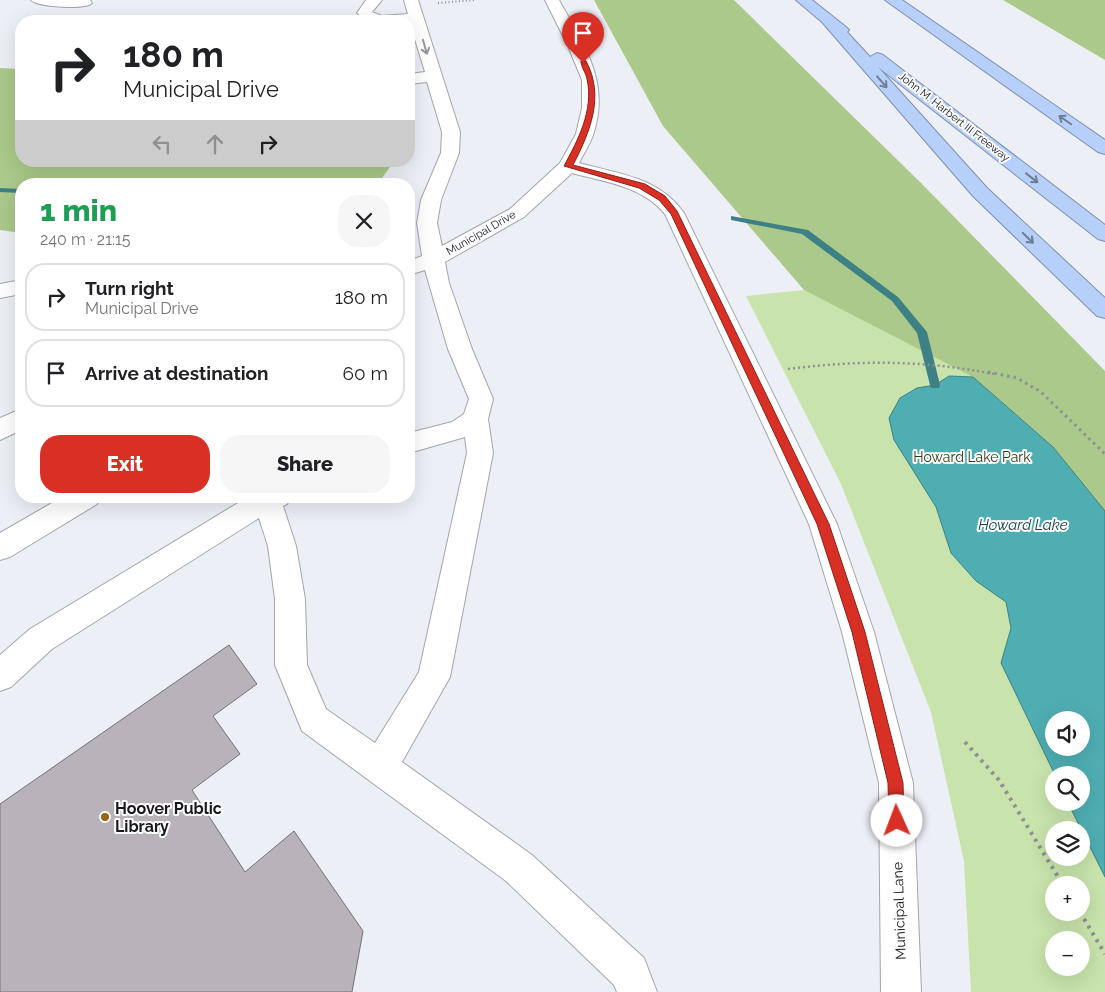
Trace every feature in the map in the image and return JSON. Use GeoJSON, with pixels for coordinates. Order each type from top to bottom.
{"type":"FeatureCollection","features":[{"type":"Feature","properties":{"kind":"highway","name":"John M. Harbert III Freeway"},"geometry":{"type":"LineString","coordinates":[[803,0],[1105,235]]}},
{"type":"Feature","properties":{"kind":"highway"},"geometry":{"type":"LineString","coordinates":[[897,3],[1088,116]]}},
{"type":"Feature","properties":{"kind":"highway"},"geometry":{"type":"LineString","coordinates":[[897,3],[1105,148]]}},
{"type":"Feature","properties":{"kind":"highway"},"geometry":{"type":"LineString","coordinates":[[827,19],[980,192],[1105,311]]}},
{"type":"Feature","properties":{"kind":"street"},"geometry":{"type":"LineString","coordinates":[[38,0],[85,4]]}},
{"type":"Feature","properties":{"kind":"street"},"geometry":{"type":"LineString","coordinates":[[367,15],[364,12],[375,0]]}},
{"type":"Feature","properties":{"kind":"street","name":"Municipal Drive"},"geometry":{"type":"LineString","coordinates":[[415,266],[432,260],[517,213],[568,166],[585,134],[591,108],[590,80],[576,46],[552,0]]}},
{"type":"Feature","properties":{"kind":"street"},"geometry":{"type":"LineString","coordinates":[[379,768],[434,677],[480,454],[476,420],[481,399],[460,349],[432,260],[427,223],[431,200],[450,153],[451,132],[413,8],[400,15]]}},
{"type":"Feature","properties":{"kind":"street"},"geometry":{"type":"LineString","coordinates":[[415,78],[433,76]]}},
{"type":"Feature","properties":{"kind":"street","name":"Municipal Lane"},"geometry":{"type":"LineString","coordinates":[[568,166],[642,186],[662,198],[674,213],[823,524],[858,632],[896,783],[902,992]]}},
{"type":"Feature","properties":{"kind":"street"},"geometry":{"type":"LineString","coordinates":[[0,291],[15,288]]}},
{"type":"Feature","properties":{"kind":"street"},"geometry":{"type":"LineString","coordinates":[[415,441],[460,428],[476,420]]}},
{"type":"Feature","properties":{"kind":"street"},"geometry":{"type":"LineString","coordinates":[[0,430],[15,421]]}},
{"type":"Feature","properties":{"kind":"street"},"geometry":{"type":"LineString","coordinates":[[0,548],[75,503]]}},
{"type":"Feature","properties":{"kind":"street"},"geometry":{"type":"LineString","coordinates":[[0,676],[41,639],[181,551],[265,503]]}},
{"type":"Feature","properties":{"kind":"street"},"geometry":{"type":"LineString","coordinates":[[273,503],[290,599],[291,665],[314,720],[519,868],[630,972],[638,992]]}},
{"type":"Feature","properties":{"kind":"path"},"geometry":{"type":"LineString","coordinates":[[413,8],[475,0]]}},
{"type":"Feature","properties":{"kind":"path"},"geometry":{"type":"LineString","coordinates":[[788,369],[841,362],[891,361],[976,370],[1017,378],[1041,392],[1105,454]]}},
{"type":"Feature","properties":{"kind":"path"},"geometry":{"type":"LineString","coordinates":[[965,742],[1000,780],[1058,876]]}},
{"type":"Feature","properties":{"kind":"path"},"geometry":{"type":"LineString","coordinates":[[1085,921],[1105,954]]}},
{"type":"Feature","properties":{"kind":"green space"},"geometry":{"type":"Polygon","coordinates":[[[594,0],[734,0],[921,183],[1105,371],[1105,511],[1053,447],[973,377],[804,290],[663,126],[594,0]]]}},
{"type":"Feature","properties":{"kind":"green space"},"geometry":{"type":"Polygon","coordinates":[[[1003,0],[1105,0],[1105,60],[1003,0]]]}},
{"type":"Feature","properties":{"kind":"green space"},"geometry":{"type":"Polygon","coordinates":[[[0,68],[15,69],[15,167],[390,167],[382,178],[15,178],[15,232],[0,230],[0,68]]]}},
{"type":"Feature","properties":{"kind":"green space","name":"Howard Lake Park"},"geometry":{"type":"Polygon","coordinates":[[[804,290],[1073,338],[1105,372],[1105,992],[971,992],[964,861],[931,712],[841,484],[746,296],[804,290]]]}},
{"type":"Feature","properties":{"kind":"water","name":"Howard Lake"},"geometry":{"type":"Polygon","coordinates":[[[949,376],[973,377],[1053,447],[1105,511],[1105,877],[1090,847],[1090,821],[1077,821],[1072,811],[1090,811],[1090,766],[1051,766],[1046,756],[1090,756],[1090,711],[1045,711],[1045,754],[1001,663],[1011,628],[1006,602],[976,581],[951,553],[936,507],[894,440],[889,418],[900,398],[917,388],[935,385],[949,376]]]}},
{"type":"Feature","properties":{"kind":"building","name":"Hoover Public Library"},"geometry":{"type":"Polygon","coordinates":[[[229,645],[257,684],[213,716],[240,754],[192,790],[245,872],[294,831],[363,931],[352,992],[0,992],[0,804],[229,645]]]}},
{"type":"Feature","properties":{"kind":"waterway"},"geometry":{"type":"LineString","coordinates":[[0,190],[15,191]]}},
{"type":"Feature","properties":{"kind":"waterway"},"geometry":{"type":"LineString","coordinates":[[734,218],[805,232],[895,299],[922,332],[935,385]]}},
{"type":"Feature","properties":{"kind":"place","name":"Hoover Public Library"},"geometry":{"type":"Point","coordinates":[105,817]}},
{"type":"Feature","properties":{"kind":"route"},"geometry":{"type":"LineString","coordinates":[[583,63],[590,80],[591,108],[585,134],[568,166],[642,186],[662,198],[674,213],[823,524],[858,632],[896,783],[897,821]]}}]}
